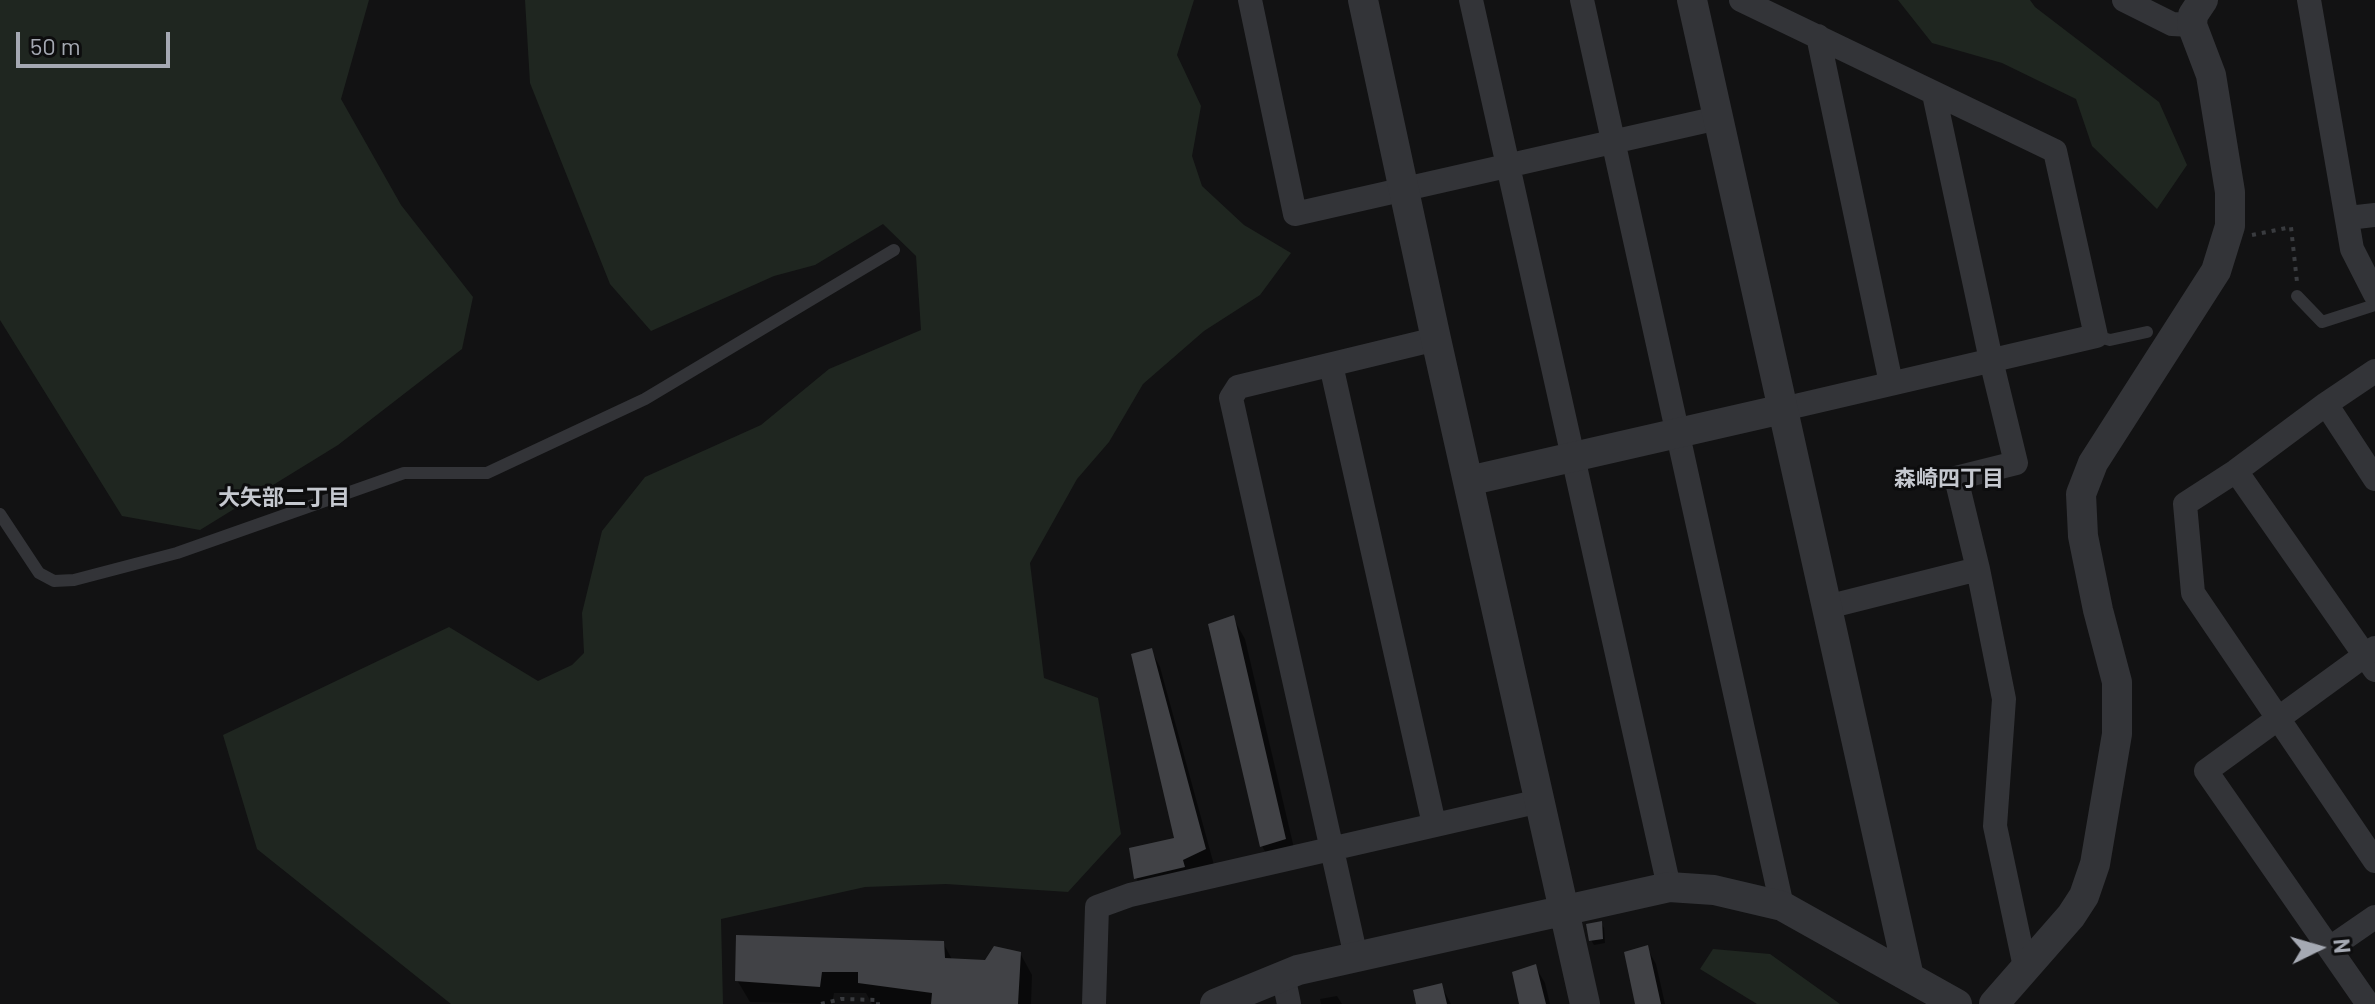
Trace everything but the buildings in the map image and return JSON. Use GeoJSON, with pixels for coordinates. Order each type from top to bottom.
{"type":"FeatureCollection","features":[{"type":"Feature","properties":{"kind":"street"},"geometry":{"type":"LineString","coordinates":[[1250,0],[1295,214],[1718,118]]}},
{"type":"Feature","properties":{"kind":"street"},"geometry":{"type":"LineString","coordinates":[[1363,0],[1585,1004]]}},
{"type":"Feature","properties":{"kind":"street"},"geometry":{"type":"LineString","coordinates":[[1471,0],[1669,887]]}},
{"type":"Feature","properties":{"kind":"street"},"geometry":{"type":"LineString","coordinates":[[1582,0],[1782,906]]}},
{"type":"Feature","properties":{"kind":"street"},"geometry":{"type":"LineString","coordinates":[[1692,0],[1909,977]]}},
{"type":"Feature","properties":{"kind":"street"},"geometry":{"type":"LineString","coordinates":[[1468,481],[2096,336],[2055,151],[1741,0]]}},
{"type":"Feature","properties":{"kind":"street"},"geometry":{"type":"LineString","coordinates":[[1994,1004],[2071,916],[2084,896],[2095,864],[2117,734],[2117,682],[2083,536],[2081,494],[2093,463],[2216,271],[2230,226],[2230,192],[2211,75],[2197,13],[2172,24],[2124,0]]}},
{"type":"Feature","properties":{"kind":"street"},"geometry":{"type":"LineString","coordinates":[[2309,0],[2352,249],[2375,294]]}},
{"type":"Feature","properties":{"kind":"street"},"geometry":{"type":"LineString","coordinates":[[1818,36],[1891,383]]}},
{"type":"Feature","properties":{"kind":"street"},"geometry":{"type":"LineString","coordinates":[[1934,94],[2016,463],[1956,478],[2004,699],[1995,826],[2025,967]]}},
{"type":"Feature","properties":{"kind":"street"},"geometry":{"type":"LineString","coordinates":[[2348,218],[2375,215]]}},
{"type":"Feature","properties":{"kind":"street"},"geometry":{"type":"LineString","coordinates":[[1356,957],[1231,398],[1238,387],[1436,339]]}},
{"type":"Feature","properties":{"kind":"street"},"geometry":{"type":"LineString","coordinates":[[1331,365],[1434,824]]}},
{"type":"Feature","properties":{"kind":"street"},"geometry":{"type":"LineString","coordinates":[[2375,371],[2185,504],[2193,593],[2375,861]]}},
{"type":"Feature","properties":{"kind":"street"},"geometry":{"type":"LineString","coordinates":[[2326,404],[2375,479]]}},
{"type":"Feature","properties":{"kind":"street"},"geometry":{"type":"LineString","coordinates":[[2236,471],[2372,658],[2277,719],[2206,771],[2368,1004]]}},
{"type":"Feature","properties":{"kind":"street"},"geometry":{"type":"LineString","coordinates":[[1827,607],[1978,569]]}},
{"type":"Feature","properties":{"kind":"street"},"geometry":{"type":"LineString","coordinates":[[1094,1004],[1097,907],[1130,895],[1540,801]]}},
{"type":"Feature","properties":{"kind":"street"},"geometry":{"type":"LineString","coordinates":[[1215,1004],[1286,990],[1356,957],[1669,887],[1714,890],[1782,906],[1957,1004]]}},
{"type":"Feature","properties":{"kind":"street"},"geometry":{"type":"LineString","coordinates":[[2330,948],[2375,917]]}},
{"type":"Feature","properties":{"kind":"lane"},"geometry":{"type":"LineString","coordinates":[[0,514],[39,573],[54,581],[74,580],[177,553],[404,473],[487,473],[645,399],[894,250]]}},
{"type":"Feature","properties":{"kind":"lane"},"geometry":{"type":"LineString","coordinates":[[2297,296],[2322,322],[2375,305]]}},
{"type":"Feature","properties":{"kind":"lane"},"geometry":{"type":"LineString","coordinates":[[2096,336],[2110,340],[2147,332]]}},
{"type":"Feature","properties":{"kind":"path"},"geometry":{"type":"LineString","coordinates":[[2226,240],[2291,227],[2298,275],[2297,296]]}},
{"type":"Feature","properties":{"kind":"path"},"geometry":{"type":"LineString","coordinates":[[821,1004],[841,999],[878,1000],[878,1004]]}},
{"type":"Feature","properties":{"kind":"shaded area"},"geometry":{"type":"Polygon","coordinates":[[[0,0],[369,0],[341,99],[401,205],[473,297],[462,349],[338,445],[200,530],[122,516],[0,320],[0,0]]]}},
{"type":"Feature","properties":{"kind":"shaded area"},"geometry":{"type":"Polygon","coordinates":[[[525,0],[1194,0],[1177,55],[1201,106],[1192,156],[1202,186],[1244,225],[1291,253],[1260,295],[1204,331],[1143,384],[1109,442],[1077,479],[1030,563],[1044,678],[1098,698],[1121,834],[1068,892],[946,884],[865,887],[721,919],[723,1004],[451,1004],[257,849],[223,735],[449,627],[538,681],[572,665],[584,653],[582,613],[602,531],[645,477],[761,425],[829,369],[921,330],[916,256],[883,224],[815,265],[774,276],[651,331],[610,284],[530,83],[525,0]]]}},
{"type":"Feature","properties":{"kind":"shaded area"},"geometry":{"type":"Polygon","coordinates":[[[1898,0],[2030,0],[2159,102],[2187,165],[2157,209],[2092,146],[2076,99],[2002,63],[1932,43],[1898,0]]]}},
{"type":"Feature","properties":{"kind":"shaded area"},"geometry":{"type":"Polygon","coordinates":[[[1713,949],[1770,954],[1840,1004],[1757,1004],[1700,969],[1713,949]]]}},
{"type":"Feature","properties":{"kind":"district","name":"森崎四丁目"},"geometry":{"type":"Point","coordinates":[1949,479]}},
{"type":"Feature","properties":{"kind":"district","name":"大矢部二丁目"},"geometry":{"type":"Point","coordinates":[284,498]}}]}
